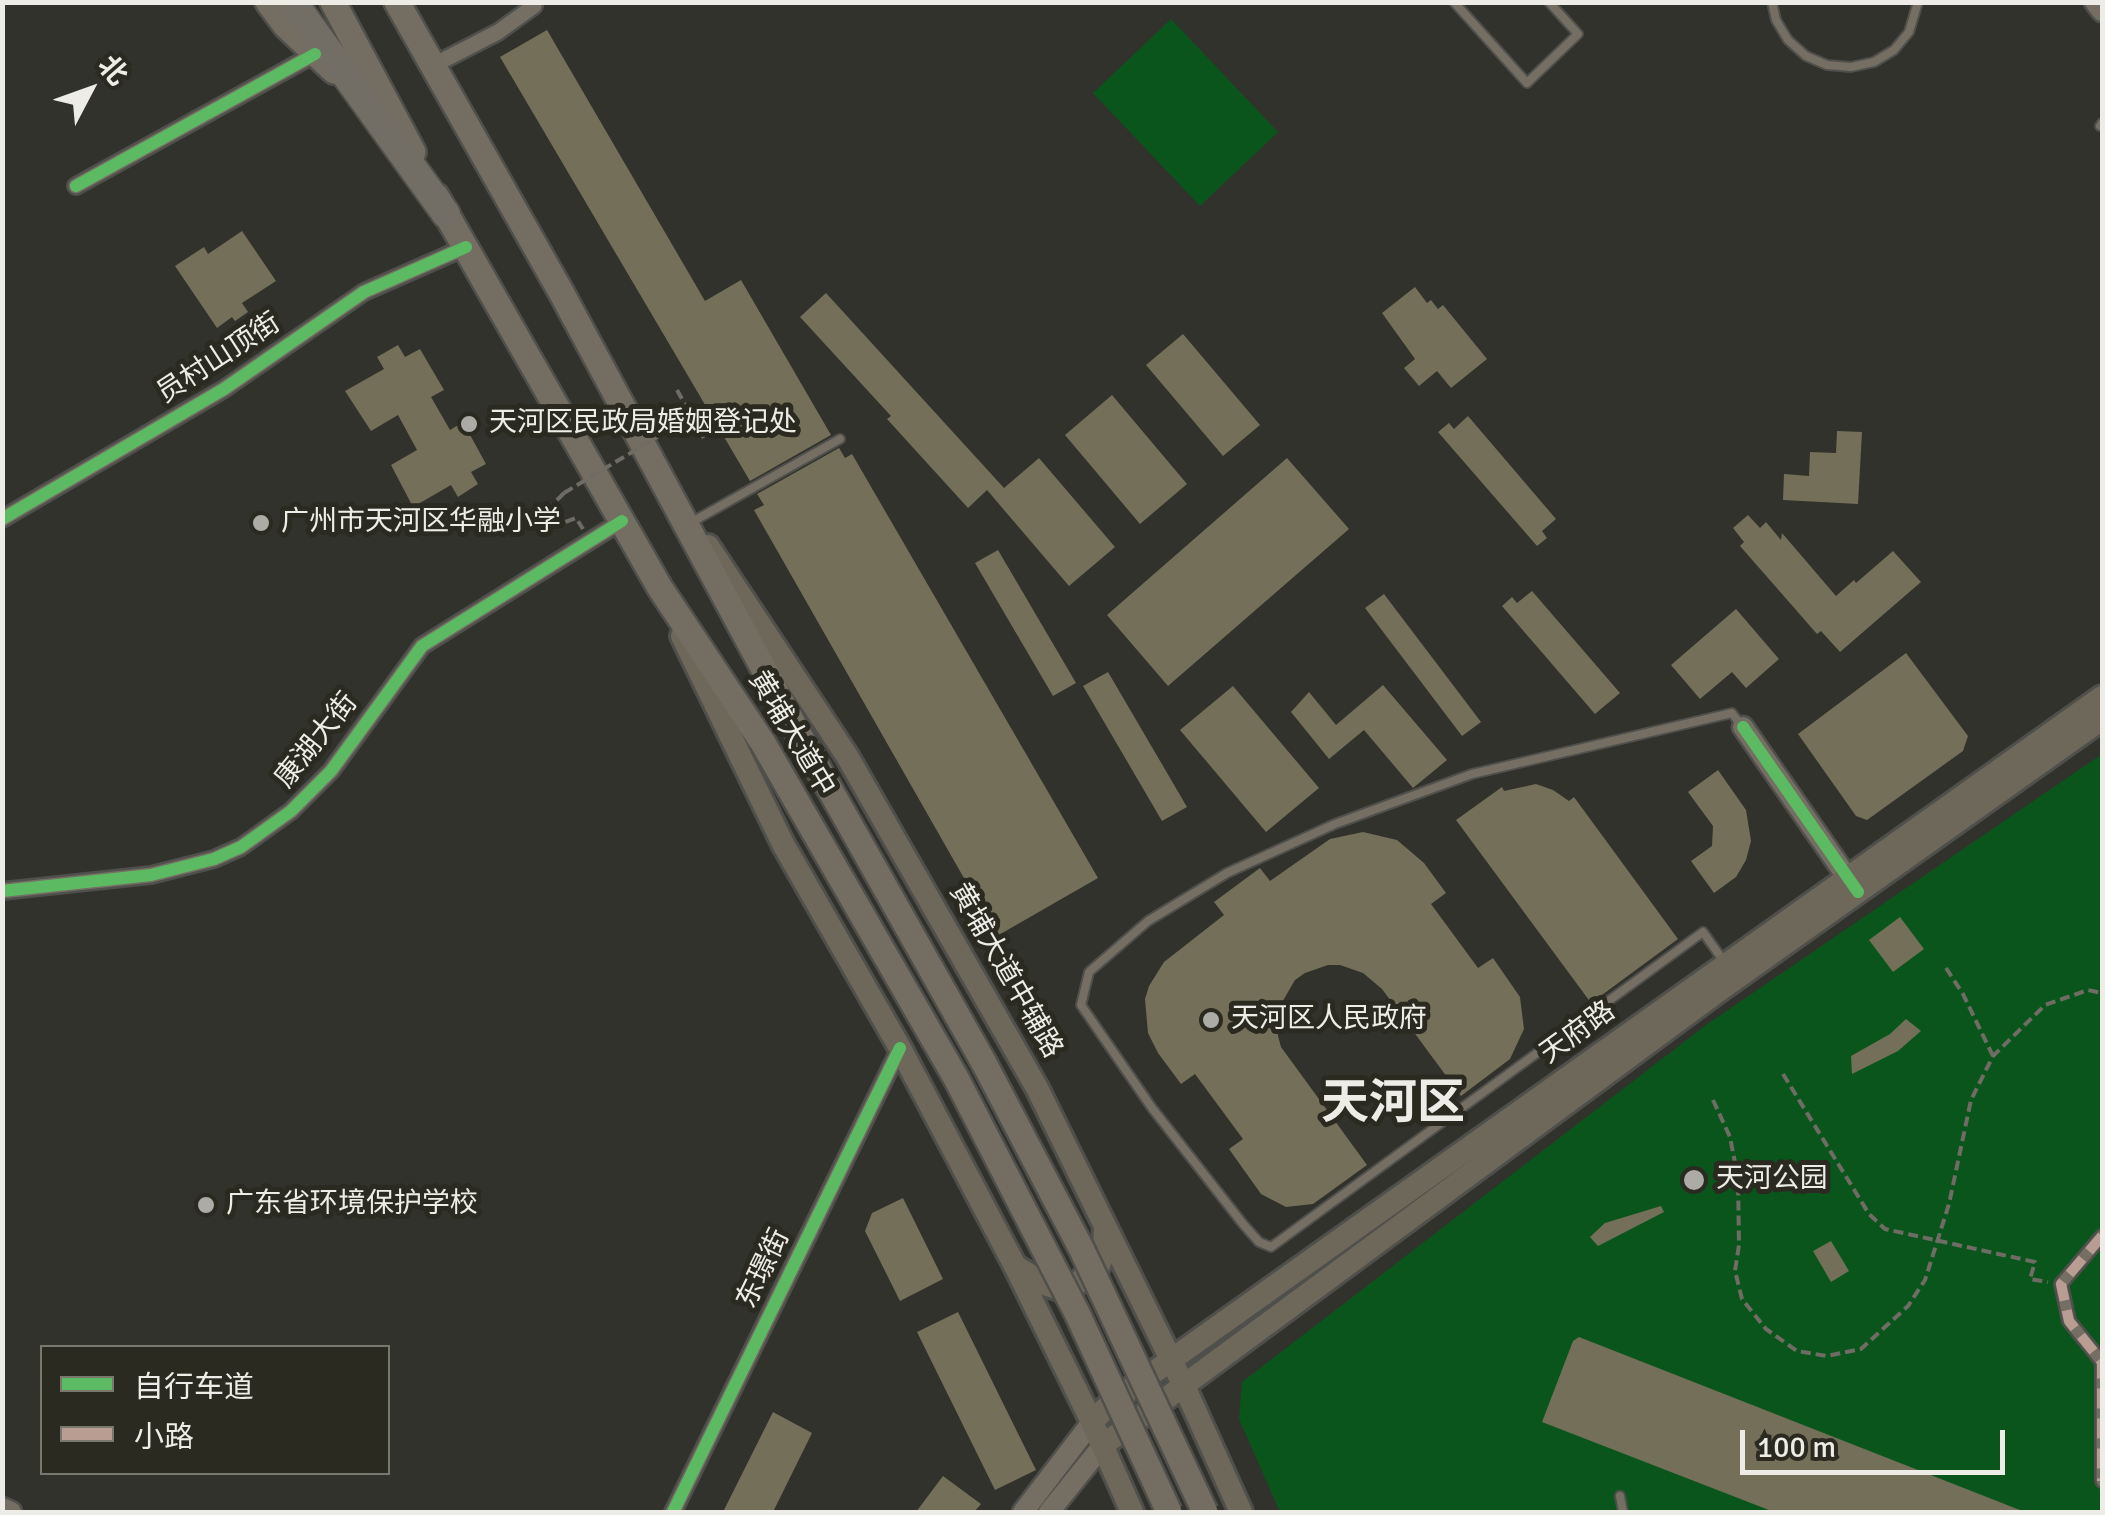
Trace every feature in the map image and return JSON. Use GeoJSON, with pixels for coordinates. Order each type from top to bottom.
{"type":"FeatureCollection","features":[{"type":"Feature","properties":{"kind":"highway"},"geometry":{"type":"LineString","coordinates":[[293,2],[446,214]]}},
{"type":"Feature","properties":{"kind":"main road"},"geometry":{"type":"LineString","coordinates":[[268,2],[355,91]]}},
{"type":"Feature","properties":{"kind":"main road","name":"黄埔大道中"},"geometry":{"type":"LineString","coordinates":[[332,2],[446,214],[660,588],[763,743],[956,1078],[1078,1313],[1169,1512]]}},
{"type":"Feature","properties":{"kind":"main road","name":"黄埔大道中"},"geometry":{"type":"LineString","coordinates":[[397,2],[668,485],[797,732],[984,1063],[1082,1250],[1206,1512]]}},
{"type":"Feature","properties":{"kind":"main road","name":"黄埔大道中辅路"},"geometry":{"type":"LineString","coordinates":[[668,485],[826,720],[1037,1088],[1172,1360],[1241,1512]]}},
{"type":"Feature","properties":{"kind":"main road"},"geometry":{"type":"LineString","coordinates":[[660,588],[783,844],[900,1048],[1015,1266],[1132,1512]]}},
{"type":"Feature","properties":{"kind":"main road","name":"天府路"},"geometry":{"type":"LineString","coordinates":[[1102,1445],[1665,1030],[2102,697]]}},
{"type":"Feature","properties":{"kind":"main road","name":"天府路"},"geometry":{"type":"LineString","coordinates":[[1092,1422],[1112,1402],[1726,964],[2102,719]]}},
{"type":"Feature","properties":{"kind":"main road"},"geometry":{"type":"LineString","coordinates":[[1015,1266],[1044,1284],[1057,1288],[1075,1285],[1099,1265],[1104,1251],[1105,1221]]}},
{"type":"Feature","properties":{"kind":"street"},"geometry":{"type":"LineString","coordinates":[[2095,2],[2102,11]]}},
{"type":"Feature","properties":{"kind":"street"},"geometry":{"type":"LineString","coordinates":[[434,64],[498,32],[536,4]]}},
{"type":"Feature","properties":{"kind":"street"},"geometry":{"type":"LineString","coordinates":[[76,186],[315,54]]}},
{"type":"Feature","properties":{"kind":"street","name":"员村山顶街"},"geometry":{"type":"LineString","coordinates":[[2,519],[224,389],[364,292],[466,247]]}},
{"type":"Feature","properties":{"kind":"street","name":"康湖大街"},"geometry":{"type":"LineString","coordinates":[[2,892],[151,875],[214,859],[241,847],[291,811],[331,771],[422,646],[622,521]]}},
{"type":"Feature","properties":{"kind":"street"},"geometry":{"type":"LineString","coordinates":[[1743,728],[1852,884]]}},
{"type":"Feature","properties":{"kind":"street","name":"东璟街"},"geometry":{"type":"LineString","coordinates":[[673,1512],[900,1048]]}},
{"type":"Feature","properties":{"kind":"street"},"geometry":{"type":"LineString","coordinates":[[2102,1236],[2061,1284],[2069,1322],[2102,1362],[2102,1480]]}},
{"type":"Feature","properties":{"kind":"street"},"geometry":{"type":"LineString","coordinates":[[1022,1512],[1092,1422]]}},
{"type":"Feature","properties":{"kind":"street"},"geometry":{"type":"LineString","coordinates":[[1049,1512],[1102,1445]]}},
{"type":"Feature","properties":{"kind":"street"},"geometry":{"type":"LineString","coordinates":[[2,1508],[11,1512]]}},
{"type":"Feature","properties":{"kind":"lane"},"geometry":{"type":"LineString","coordinates":[[1454,2],[1527,83],[1578,34],[1549,2]]}},
{"type":"Feature","properties":{"kind":"lane"},"geometry":{"type":"LineString","coordinates":[[1772,2],[1776,20],[1788,40],[1806,56],[1827,65],[1851,68],[1874,62],[1894,50],[1909,32],[1918,2]]}},
{"type":"Feature","properties":{"kind":"lane"},"geometry":{"type":"LineString","coordinates":[[692,522],[840,439]]}},
{"type":"Feature","properties":{"kind":"lane"},"geometry":{"type":"LineString","coordinates":[[1726,964],[1704,932],[1271,1246],[1259,1242],[1243,1224],[1163,1123],[1081,1005],[1089,972],[1148,921],[1227,873],[1335,824],[1472,774],[1616,740],[1732,714],[1743,728]]}},
{"type":"Feature","properties":{"kind":"lane"},"geometry":{"type":"LineString","coordinates":[[1620,1496],[1623,1512]]}},
{"type":"Feature","properties":{"kind":"path"},"geometry":{"type":"LineString","coordinates":[[677,390],[706,442]]}},
{"type":"Feature","properties":{"kind":"path"},"geometry":{"type":"LineString","coordinates":[[576,518],[555,522],[552,505],[564,493],[692,416]]}},
{"type":"Feature","properties":{"kind":"path"},"geometry":{"type":"LineString","coordinates":[[1946,968],[1993,1056]]}},
{"type":"Feature","properties":{"kind":"path"},"geometry":{"type":"LineString","coordinates":[[1712,1100],[1730,1137],[1738,1178],[1739,1245],[1735,1272],[1742,1299],[1766,1329],[1797,1350],[1828,1356],[1861,1348],[1908,1306],[1925,1280],[1939,1240],[1970,1100],[1993,1056],[2046,1005],[2088,990],[2102,993]]}},
{"type":"Feature","properties":{"kind":"path"},"geometry":{"type":"LineString","coordinates":[[1783,1074],[1869,1214],[1885,1229],[2034,1262],[2030,1279],[2061,1284]]}},
{"type":"Feature","properties":{"kind":"green space"},"geometry":{"type":"Polygon","coordinates":[[[1171,19],[1278,132],[1200,206],[1093,93],[1171,19]]]}},
{"type":"Feature","properties":{"kind":"green space","name":"天河公园"},"geometry":{"type":"Polygon","coordinates":[[[2102,754],[2102,1512],[1280,1512],[1239,1419],[1242,1382],[1706,1025],[2102,754]]]}},
{"type":"Feature","properties":{"kind":"building"},"geometry":{"type":"Polygon","coordinates":[[[547,30],[705,301],[741,280],[831,435],[750,481],[500,57],[547,30]]]}},
{"type":"Feature","properties":{"kind":"building"},"geometry":{"type":"Polygon","coordinates":[[[242,231],[276,281],[242,303],[248,312],[217,328],[175,266],[204,247],[208,254],[242,231]]]}},
{"type":"Feature","properties":{"kind":"building"},"geometry":{"type":"Polygon","coordinates":[[[1415,287],[1427,303],[1431,300],[1438,309],[1443,305],[1487,359],[1451,388],[1437,371],[1419,386],[1404,368],[1415,359],[1382,313],[1415,287]]]}},
{"type":"Feature","properties":{"kind":"building"},"geometry":{"type":"Polygon","coordinates":[[[826,293],[1004,488],[1039,458],[1115,547],[1069,586],[987,490],[968,508],[800,317],[826,293]]]}},
{"type":"Feature","properties":{"kind":"building"},"geometry":{"type":"Polygon","coordinates":[[[1183,334],[1260,425],[1223,456],[1146,365],[1183,334]]]}},
{"type":"Feature","properties":{"kind":"building"},"geometry":{"type":"Polygon","coordinates":[[[398,345],[405,357],[420,349],[444,390],[431,397],[450,430],[463,422],[486,464],[471,472],[478,484],[458,497],[451,485],[413,507],[391,465],[417,450],[398,415],[371,431],[345,391],[384,369],[377,357],[398,345]]]}},
{"type":"Feature","properties":{"kind":"building"},"geometry":{"type":"Polygon","coordinates":[[[1112,395],[1187,484],[1140,524],[1065,435],[1112,395]]]}},
{"type":"Feature","properties":{"kind":"building"},"geometry":{"type":"Polygon","coordinates":[[[1468,416],[1556,519],[1542,531],[1547,538],[1537,546],[1438,432],[1449,423],[1454,429],[1468,416]]]}},
{"type":"Feature","properties":{"kind":"building"},"geometry":{"type":"Polygon","coordinates":[[[1837,431],[1862,432],[1858,504],[1783,500],[1784,474],[1809,476],[1810,452],[1836,453],[1837,431]]]}},
{"type":"Feature","properties":{"kind":"building"},"geometry":{"type":"Polygon","coordinates":[[[839,448],[845,458],[852,454],[1098,878],[997,936],[754,510],[764,505],[757,494],[839,448]]]}},
{"type":"Feature","properties":{"kind":"building"},"geometry":{"type":"Polygon","coordinates":[[[1287,458],[1349,529],[1168,686],[1107,615],[1287,458]]]}},
{"type":"Feature","properties":{"kind":"building"},"geometry":{"type":"Polygon","coordinates":[[[1748,515],[1760,528],[1766,522],[1781,540],[1782,533],[1836,596],[1893,551],[1921,582],[1840,652],[1821,631],[1817,634],[1740,546],[1744,542],[1733,528],[1748,515]]]}},
{"type":"Feature","properties":{"kind":"building"},"geometry":{"type":"Polygon","coordinates":[[[998,550],[1076,683],[1053,696],[975,563],[998,550]]]}},
{"type":"Feature","properties":{"kind":"building"},"geometry":{"type":"Polygon","coordinates":[[[1532,591],[1620,693],[1595,714],[1502,606],[1512,597],[1517,603],[1532,591]]]}},
{"type":"Feature","properties":{"kind":"building"},"geometry":{"type":"Polygon","coordinates":[[[1384,594],[1481,722],[1462,736],[1365,608],[1384,594]]]}},
{"type":"Feature","properties":{"kind":"building"},"geometry":{"type":"Polygon","coordinates":[[[1736,609],[1779,659],[1746,688],[1732,672],[1700,699],[1671,665],[1736,609]]]}},
{"type":"Feature","properties":{"kind":"building"},"geometry":{"type":"Polygon","coordinates":[[[1906,653],[1968,736],[1963,751],[1867,820],[1856,816],[1798,734],[1906,653]]]}},
{"type":"Feature","properties":{"kind":"building"},"geometry":{"type":"Polygon","coordinates":[[[1108,672],[1187,807],[1162,821],[1083,686],[1108,672]]]}},
{"type":"Feature","properties":{"kind":"building"},"geometry":{"type":"Polygon","coordinates":[[[1383,685],[1447,760],[1413,788],[1364,730],[1329,759],[1291,712],[1309,692],[1336,725],[1383,685]]]}},
{"type":"Feature","properties":{"kind":"building"},"geometry":{"type":"Polygon","coordinates":[[[1233,686],[1319,788],[1266,832],[1180,730],[1233,686]]]}},
{"type":"Feature","properties":{"kind":"building"},"geometry":{"type":"Polygon","coordinates":[[[1718,770],[1746,810],[1751,841],[1736,877],[1714,893],[1691,861],[1712,846],[1713,826],[1688,792],[1718,770]]]}},
{"type":"Feature","properties":{"kind":"building"},"geometry":{"type":"Polygon","coordinates":[[[1536,784],[1569,801],[1574,797],[1678,939],[1591,1003],[1456,820],[1502,787],[1504,791],[1536,784]]]}},
{"type":"Feature","properties":{"kind":"building","name":"天河区人民政府"},"geometry":{"type":"Polygon","coordinates":[[[1363,832],[1397,840],[1424,863],[1446,893],[1431,904],[1478,968],[1493,958],[1520,997],[1524,1029],[1510,1059],[1461,1096],[1382,989],[1363,973],[1328,965],[1295,980],[1277,1011],[1281,1047],[1367,1165],[1313,1204],[1286,1207],[1261,1194],[1229,1149],[1243,1139],[1195,1074],[1181,1084],[1158,1053],[1148,1033],[1145,999],[1164,962],[1224,915],[1214,902],[1260,868],[1270,881],[1330,839],[1363,832]]]}},
{"type":"Feature","properties":{"kind":"building"},"geometry":{"type":"Polygon","coordinates":[[[1900,917],[1924,949],[1893,972],[1869,940],[1900,917]]]}},
{"type":"Feature","properties":{"kind":"building"},"geometry":{"type":"Polygon","coordinates":[[[1906,1019],[1921,1031],[1898,1051],[1852,1074],[1851,1056],[1890,1034],[1906,1019]]]}},
{"type":"Feature","properties":{"kind":"building"},"geometry":{"type":"Polygon","coordinates":[[[903,1198],[943,1279],[900,1301],[865,1231],[872,1213],[903,1198]]]}},
{"type":"Feature","properties":{"kind":"building"},"geometry":{"type":"Polygon","coordinates":[[[1661,1206],[1664,1212],[1598,1246],[1590,1237],[1605,1223],[1661,1206]]]}},
{"type":"Feature","properties":{"kind":"building"},"geometry":{"type":"Polygon","coordinates":[[[1831,1241],[1849,1271],[1831,1282],[1813,1251],[1831,1241]]]}},
{"type":"Feature","properties":{"kind":"building"},"geometry":{"type":"Polygon","coordinates":[[[958,1312],[1036,1470],[995,1490],[917,1332],[958,1312]]]}},
{"type":"Feature","properties":{"kind":"building"},"geometry":{"type":"Polygon","coordinates":[[[1579,1337],[2025,1512],[1774,1512],[1542,1422],[1573,1341],[1579,1337]]]}},
{"type":"Feature","properties":{"kind":"building"},"geometry":{"type":"Polygon","coordinates":[[[773,1412],[812,1433],[773,1512],[723,1512],[773,1412]]]}},
{"type":"Feature","properties":{"kind":"building"},"geometry":{"type":"Polygon","coordinates":[[[943,1476],[981,1504],[974,1512],[916,1512],[943,1476]]]}},
{"type":"Feature","properties":{"kind":"marked path"},"geometry":{"type":"LineString","coordinates":[[2102,1236],[2061,1284],[2069,1321],[2102,1362],[2102,1481]]}},
{"type":"Feature","properties":{"kind":"cycle path"},"geometry":{"type":"LineString","coordinates":[[76,186],[315,54]]}},
{"type":"Feature","properties":{"kind":"cycle path"},"geometry":{"type":"LineString","coordinates":[[2,519],[224,389],[364,292],[466,247]]}},
{"type":"Feature","properties":{"kind":"cycle path"},"geometry":{"type":"LineString","coordinates":[[2,891],[151,875],[214,859],[241,847],[291,811],[331,771],[422,646],[622,521]]}},
{"type":"Feature","properties":{"kind":"cycle path"},"geometry":{"type":"LineString","coordinates":[[1743,727],[1858,892]]}},
{"type":"Feature","properties":{"kind":"cycle path"},"geometry":{"type":"LineString","coordinates":[[673,1512],[900,1048]]}},
{"type":"Feature","properties":{"kind":"place","name":"天河区民政局婚姻登记处"},"geometry":{"type":"Point","coordinates":[469,424]}},
{"type":"Feature","properties":{"kind":"place","name":"广州市天河区华融小学"},"geometry":{"type":"Point","coordinates":[261,523]}},
{"type":"Feature","properties":{"kind":"place","name":"天河区人民政府"},"geometry":{"type":"Point","coordinates":[1211,1020]}},
{"type":"Feature","properties":{"kind":"place","name":"天河公园"},"geometry":{"type":"Point","coordinates":[1694,1180]}},
{"type":"Feature","properties":{"kind":"place","name":"广东省环境保护学校"},"geometry":{"type":"Point","coordinates":[206,1205]}},
{"type":"Feature","properties":{"kind":"district","name":"天河区"},"geometry":{"type":"Point","coordinates":[1393,1105]}}]}
